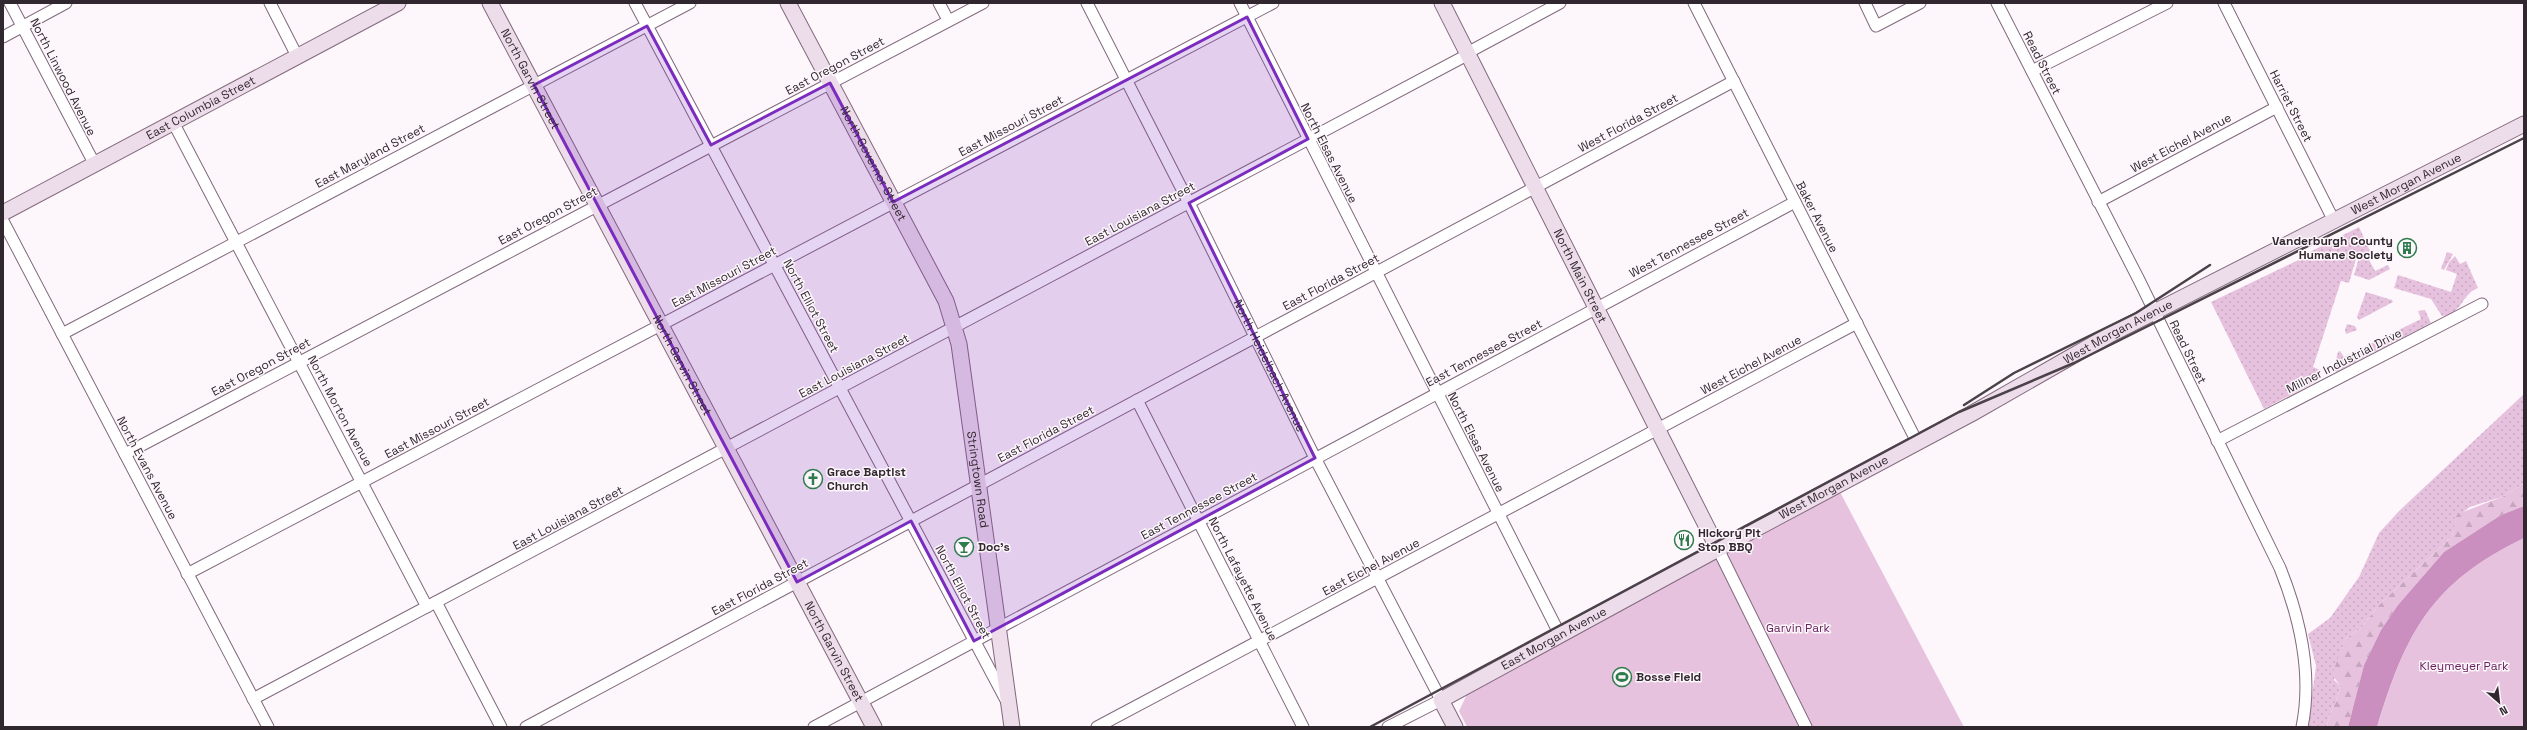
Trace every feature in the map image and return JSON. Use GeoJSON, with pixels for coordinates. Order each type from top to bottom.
{"type":"FeatureCollection","features":[{"type":"Feature","properties":{"kind":"main road","name":"East Columbia Street"},"geometry":{"type":"LineString","coordinates":[[3,213],[398,3]]}},
{"type":"Feature","properties":{"kind":"main road","name":"North Garvin Street"},"geometry":{"type":"LineString","coordinates":[[490,3],[874,727]]}},
{"type":"Feature","properties":{"kind":"main road","name":"North Governor Street"},"geometry":{"type":"LineString","coordinates":[[788,3],[946,301],[955,327]]}},
{"type":"Feature","properties":{"kind":"main road","name":"North Main Street"},"geometry":{"type":"LineString","coordinates":[[1442,3],[1718,548]]}},
{"type":"Feature","properties":{"kind":"main road","name":"West Morgan Avenue"},"geometry":{"type":"LineString","coordinates":[[1718,548],[1917,442],[2153,312],[2524,124]]}},
{"type":"Feature","properties":{"kind":"main road","name":"Stringtown Road"},"geometry":{"type":"LineString","coordinates":[[955,327],[980,484],[1012,727]]}},
{"type":"Feature","properties":{"kind":"main road","name":"East Morgan Avenue"},"geometry":{"type":"LineString","coordinates":[[1441,700],[1718,548]]}},
{"type":"Feature","properties":{"kind":"main road","name":"North Heidelbach Avenue"},"geometry":{"type":"LineString","coordinates":[[1441,700],[1455,727]]}},
{"type":"Feature","properties":{"kind":"street","name":"North Linwood Avenue"},"geometry":{"type":"LineString","coordinates":[[10,3],[94,164]]}},
{"type":"Feature","properties":{"kind":"street"},"geometry":{"type":"LineString","coordinates":[[3,37],[66,3]]}},
{"type":"Feature","properties":{"kind":"street"},"geometry":{"type":"LineString","coordinates":[[270,3],[297,56]]}},
{"type":"Feature","properties":{"kind":"street","name":"North Elliot Street"},"geometry":{"type":"LineString","coordinates":[[635,3],[1009,706]]}},
{"type":"Feature","properties":{"kind":"street","name":"East Maryland Street"},"geometry":{"type":"LineString","coordinates":[[62,334],[690,3]]}},
{"type":"Feature","properties":{"kind":"street"},"geometry":{"type":"LineString","coordinates":[[939,3],[948,20]]}},
{"type":"Feature","properties":{"kind":"street","name":"East Oregon Street"},"geometry":{"type":"LineString","coordinates":[[125,454],[948,20],[983,3]]}},
{"type":"Feature","properties":{"kind":"street","name":"North Heidelbach Avenue"},"geometry":{"type":"LineString","coordinates":[[1087,3],[1189,202],[1315,458],[1441,700]]}},
{"type":"Feature","properties":{"kind":"street","name":"North Elsas Avenue"},"geometry":{"type":"LineString","coordinates":[[1240,3],[1560,635]]}},
{"type":"Feature","properties":{"kind":"street","name":"East Missouri Street"},"geometry":{"type":"LineString","coordinates":[[188,574],[1272,3]]}},
{"type":"Feature","properties":{"kind":"street","name":"East Louisiana Street"},"geometry":{"type":"LineString","coordinates":[[253,700],[1308,139],[1560,3]]}},
{"type":"Feature","properties":{"kind":"street","name":"Baker Avenue"},"geometry":{"type":"LineString","coordinates":[[1694,3],[1917,442]]}},
{"type":"Feature","properties":{"kind":"street"},"geometry":{"type":"LineString","coordinates":[[1865,3],[1876,26],[1920,3]]}},
{"type":"Feature","properties":{"kind":"street","name":"Read Street"},"geometry":{"type":"LineString","coordinates":[[1997,3],[2280,568],[2295,609],[2307,675],[2306,702],[2302,727]]}},
{"type":"Feature","properties":{"kind":"street"},"geometry":{"type":"LineString","coordinates":[[2032,71],[2167,3]]}},
{"type":"Feature","properties":{"kind":"street","name":"Harriet Street"},"geometry":{"type":"LineString","coordinates":[[2224,3],[2334,221]]}},
{"type":"Feature","properties":{"kind":"street","name":"West Florida Street"},"geometry":{"type":"LineString","coordinates":[[1535,188],[1734,81]]}},
{"type":"Feature","properties":{"kind":"street","name":"West Eichel Avenue"},"geometry":{"type":"LineString","coordinates":[[2098,202],[2277,107]]}},
{"type":"Feature","properties":{"kind":"street","name":"North Morton Avenue"},"geometry":{"type":"LineString","coordinates":[[173,122],[362,482],[501,727]]}},
{"type":"Feature","properties":{"kind":"street","name":"East Florida Street"},"geometry":{"type":"LineString","coordinates":[[526,727],[1535,188]]}},
{"type":"Feature","properties":{"kind":"street","name":"West Tennessee Street"},"geometry":{"type":"LineString","coordinates":[[1596,308],[1795,202]]}},
{"type":"Feature","properties":{"kind":"street","name":"North Evans Avenue"},"geometry":{"type":"LineString","coordinates":[[3,221],[268,727]]}},
{"type":"Feature","properties":{"kind":"street","name":"Millner Industrial Drive"},"geometry":{"type":"LineString","coordinates":[[2217,441],[2482,304]]}},
{"type":"Feature","properties":{"kind":"street","name":"East Tennessee Street"},"geometry":{"type":"LineString","coordinates":[[814,727],[1596,308]]}},
{"type":"Feature","properties":{"kind":"street","name":"West Eichel Avenue"},"geometry":{"type":"LineString","coordinates":[[1657,430],[1856,323]]}},
{"type":"Feature","properties":{"kind":"street","name":"North Lafayette Avenue"},"geometry":{"type":"LineString","coordinates":[[1137,400],[1303,727]]}},
{"type":"Feature","properties":{"kind":"street","name":"East Eichel Avenue"},"geometry":{"type":"LineString","coordinates":[[1097,727],[1657,430]]}},
{"type":"Feature","properties":{"kind":"street"},"geometry":{"type":"LineString","coordinates":[[1718,548],[1806,727]]}},
{"type":"Feature","properties":{"kind":"street","name":"East Morgan Avenue"},"geometry":{"type":"LineString","coordinates":[[1388,727],[1441,700]]}},
{"type":"Feature","properties":{"kind":"highlighted area"},"geometry":{"type":"Polygon","coordinates":[[[1247,17],[1308,139],[1189,203],[1315,458],[974,641],[911,521],[797,582],[534,85],[647,26],[711,145],[830,83],[893,202],[1247,17]]]}},
{"type":"Feature","properties":{"kind":"green space"},"geometry":{"type":"Polygon","coordinates":[[[2359,227],[2370,251],[2356,259],[2349,283],[2341,281],[2313,367],[2320,370],[2317,381],[2264,409],[2211,302],[2307,256],[2306,254],[2359,227]]]}},
{"type":"Feature","properties":{"kind":"green space"},"geometry":{"type":"Polygon","coordinates":[[[2447,252],[2453,254],[2444,270],[2441,269],[2447,252]]]}},
{"type":"Feature","properties":{"kind":"green space"},"geometry":{"type":"Polygon","coordinates":[[[2367,256],[2375,271],[2388,265],[2390,269],[2369,280],[2354,275],[2358,261],[2367,256]]]}},
{"type":"Feature","properties":{"kind":"green space"},"geometry":{"type":"Polygon","coordinates":[[[2455,256],[2460,264],[2466,261],[2478,288],[2468,295],[2454,312],[2442,316],[2431,299],[2394,288],[2398,275],[2451,292],[2457,274],[2446,270],[2449,262],[2455,256]]]}},
{"type":"Feature","properties":{"kind":"green space"},"geometry":{"type":"Polygon","coordinates":[[[2366,292],[2392,300],[2393,302],[2359,320],[2357,317],[2366,292]]]}},
{"type":"Feature","properties":{"kind":"green space"},"geometry":{"type":"Polygon","coordinates":[[[2425,310],[2431,323],[2336,372],[2333,370],[2338,352],[2340,351],[2344,357],[2421,319],[2418,311],[2425,310]]]}},
{"type":"Feature","properties":{"kind":"green space"},"geometry":{"type":"Polygon","coordinates":[[[2347,324],[2355,326],[2357,330],[2346,334],[2345,330],[2347,324]]]}},
{"type":"Feature","properties":{"kind":"green space"},"geometry":{"type":"Polygon","coordinates":[[[2524,394],[2524,483],[2504,496],[2470,507],[2454,519],[2454,532],[2451,537],[2380,604],[2360,629],[2345,639],[2334,680],[2340,685],[2339,690],[2327,727],[2308,727],[2316,666],[2308,634],[2330,618],[2359,577],[2379,533],[2399,511],[2524,394]]]}},
{"type":"Feature","properties":{"kind":"green space"},"geometry":{"type":"Polygon","coordinates":[[[2524,483],[2524,506],[2501,515],[2444,552],[2398,605],[2381,630],[2364,665],[2348,727],[2327,727],[2338,696],[2340,685],[2332,675],[2345,639],[2360,629],[2380,604],[2451,537],[2454,532],[2454,519],[2458,514],[2504,496],[2524,483]]]}},
{"type":"Feature","properties":{"kind":"green space","name":"Garvin Park"},"geometry":{"type":"Polygon","coordinates":[[[1840,492],[1964,727],[1467,727],[1459,711],[1469,690],[1840,492]]]}},
{"type":"Feature","properties":{"kind":"green space","name":"Kleymeyer Park"},"geometry":{"type":"Polygon","coordinates":[[[2524,538],[2524,727],[2377,727],[2399,664],[2412,637],[2426,614],[2444,593],[2466,573],[2492,555],[2524,538]]]}},
{"type":"Feature","properties":{"kind":"shaded area"},"geometry":{"type":"Polygon","coordinates":[[[2524,506],[2524,538],[2492,555],[2466,573],[2444,593],[2426,614],[2412,637],[2399,664],[2377,727],[2348,727],[2364,665],[2381,630],[2398,605],[2444,552],[2501,515],[2524,506]]]}},
{"type":"Feature","properties":{"kind":"railway"},"geometry":{"type":"LineString","coordinates":[[1370,727],[1959,412],[2074,363],[2524,138]]}},
{"type":"Feature","properties":{"kind":"railway"},"geometry":{"type":"LineString","coordinates":[[1964,405],[2014,373],[2136,313],[2210,265]]}},
{"type":"Feature","properties":{"kind":"place","name":"Vanderburgh County Humane Society"},"geometry":{"type":"Point","coordinates":[2407,248]}},
{"type":"Feature","properties":{"kind":"place","name":"Grace Baptist Church"},"geometry":{"type":"Point","coordinates":[813,479]}},
{"type":"Feature","properties":{"kind":"place","name":"Hickory Pit Stop BBQ"},"geometry":{"type":"Point","coordinates":[1684,540]}},
{"type":"Feature","properties":{"kind":"place","name":"Doc's"},"geometry":{"type":"Point","coordinates":[964,547]}},
{"type":"Feature","properties":{"kind":"place","name":"Bosse Field"},"geometry":{"type":"Point","coordinates":[1622,677]}}]}
